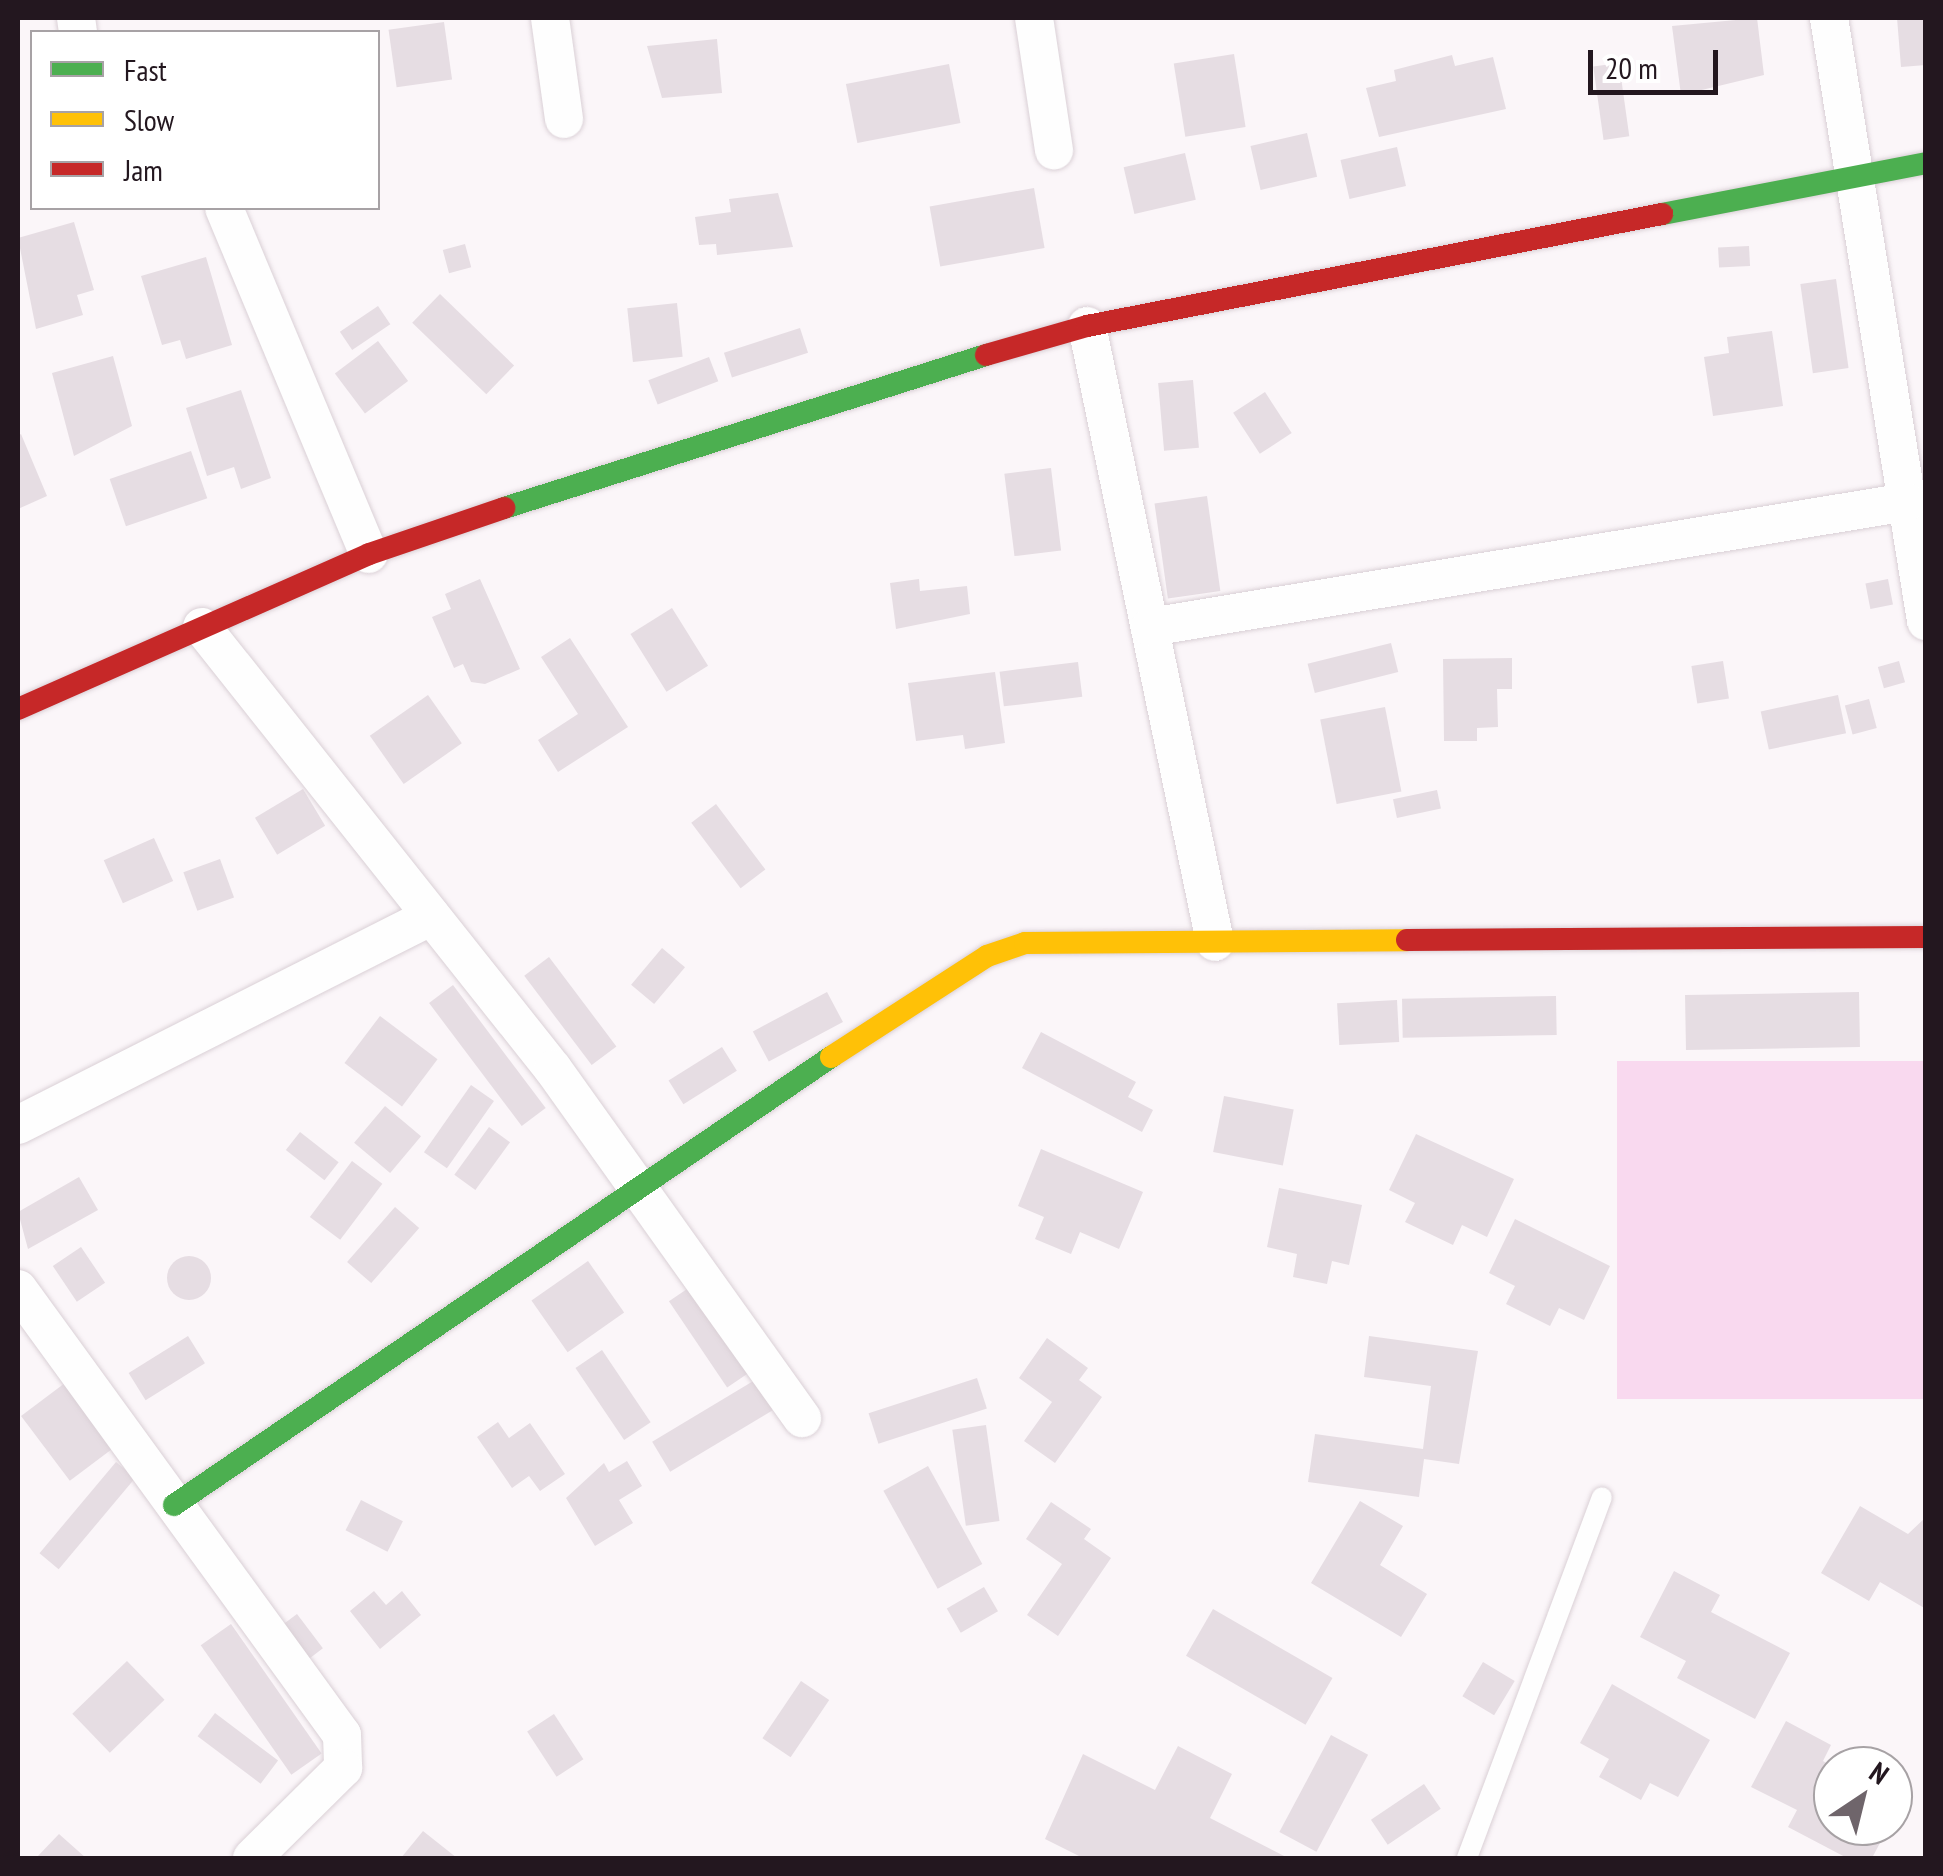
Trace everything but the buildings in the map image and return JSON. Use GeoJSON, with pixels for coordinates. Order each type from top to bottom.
{"type":"FeatureCollection","features":[{"type":"Feature","properties":{"kind":"street"},"geometry":{"type":"LineString","coordinates":[[550,18],[564,118]]}},
{"type":"Feature","properties":{"kind":"street"},"geometry":{"type":"LineString","coordinates":[[1034,18],[1054,150]]}},
{"type":"Feature","properties":{"kind":"street"},"geometry":{"type":"LineString","coordinates":[[1829,18],[1926,621]]}},
{"type":"Feature","properties":{"kind":"street"},"geometry":{"type":"LineString","coordinates":[[18,709],[369,554],[752,423],[1087,326],[1926,164]]}},
{"type":"Feature","properties":{"kind":"street"},"geometry":{"type":"LineString","coordinates":[[225,210],[369,554]]}},
{"type":"Feature","properties":{"kind":"street"},"geometry":{"type":"LineString","coordinates":[[1087,326],[1216,942]]}},
{"type":"Feature","properties":{"kind":"street"},"geometry":{"type":"LineString","coordinates":[[1150,628],[1907,502]]}},
{"type":"Feature","properties":{"kind":"street"},"geometry":{"type":"LineString","coordinates":[[202,626],[432,916],[634,1184],[802,1418]]}},
{"type":"Feature","properties":{"kind":"street"},"geometry":{"type":"LineString","coordinates":[[18,1125],[432,916]]}},
{"type":"Feature","properties":{"kind":"street"},"geometry":{"type":"LineString","coordinates":[[174,1505],[634,1184],[988,956],[1025,943],[1926,937]]}},
{"type":"Feature","properties":{"kind":"street"},"geometry":{"type":"LineString","coordinates":[[18,1289],[342,1735],[343,1768],[252,1858]]}},
{"type":"Feature","properties":{"kind":"lane"},"geometry":{"type":"LineString","coordinates":[[1467,1858],[1602,1497]]}},
{"type":"Feature","properties":{"kind":"shaded area"},"geometry":{"type":"Polygon","coordinates":[[[1617,1061],[1925,1061],[1925,1399],[1617,1399],[1617,1061]]]}},
{"type":"Feature","properties":{"kind":"traffic: fast"},"geometry":{"type":"LineString","coordinates":[[1662,214],[1926,163]]}},
{"type":"Feature","properties":{"kind":"traffic: fast"},"geometry":{"type":"LineString","coordinates":[[504,508],[986,355]]}},
{"type":"Feature","properties":{"kind":"traffic: fast"},"geometry":{"type":"LineString","coordinates":[[174,1505],[831,1057]]}},
{"type":"Feature","properties":{"kind":"traffic: slow"},"geometry":{"type":"LineString","coordinates":[[831,1057],[987,956],[1025,943],[1407,940]]}},
{"type":"Feature","properties":{"kind":"traffic: jam"},"geometry":{"type":"LineString","coordinates":[[986,355],[1087,326],[1662,214]]}},
{"type":"Feature","properties":{"kind":"traffic: jam"},"geometry":{"type":"LineString","coordinates":[[18,709],[369,554],[504,508]]}},
{"type":"Feature","properties":{"kind":"traffic: jam"},"geometry":{"type":"LineString","coordinates":[[1407,940],[1926,937]]}}]}
